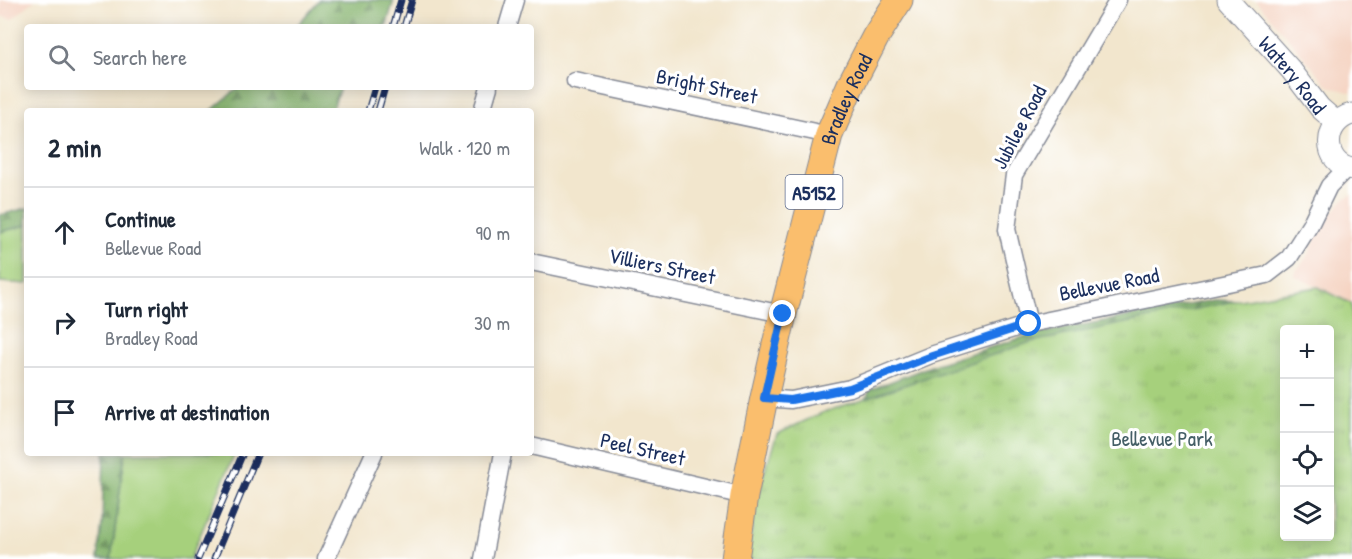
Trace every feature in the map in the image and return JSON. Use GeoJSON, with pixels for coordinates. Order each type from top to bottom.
{"type":"FeatureCollection","features":[{"type":"Feature","properties":{"kind":"main road","name":"Bradley Road"},"geometry":{"type":"LineString","coordinates":[[735,559],[744,496],[764,398],[829,135],[851,84],[876,36],[899,0]]}},
{"type":"Feature","properties":{"kind":"street"},"geometry":{"type":"LineString","coordinates":[[508,24],[515,0]]}},
{"type":"Feature","properties":{"kind":"street","name":"Jubilee Road"},"geometry":{"type":"LineString","coordinates":[[1029,324],[1007,229],[1014,175],[1118,0]]}},
{"type":"Feature","properties":{"kind":"street","name":"Watery Road"},"geometry":{"type":"LineString","coordinates":[[1228,0],[1291,70],[1320,108],[1344,118]]}},
{"type":"Feature","properties":{"kind":"street","name":"Bright Street"},"geometry":{"type":"LineString","coordinates":[[575,81],[829,135]]}},
{"type":"Feature","properties":{"kind":"street"},"geometry":{"type":"LineString","coordinates":[[483,108],[488,90]]}},
{"type":"Feature","properties":{"kind":"street"},"geometry":{"type":"LineString","coordinates":[[1344,118],[1331,130],[1328,139],[1333,156],[1349,168]]}},
{"type":"Feature","properties":{"kind":"street","name":"Bellevue Road"},"geometry":{"type":"LineString","coordinates":[[764,398],[791,400],[850,388],[932,356],[1029,324],[1267,275],[1289,258],[1310,225],[1329,186],[1349,168]]}},
{"type":"Feature","properties":{"kind":"street","name":"Villiers Street"},"geometry":{"type":"LineString","coordinates":[[534,263],[783,314]]}},
{"type":"Feature","properties":{"kind":"street","name":"Peel Street"},"geometry":{"type":"LineString","coordinates":[[534,447],[744,496]]}},
{"type":"Feature","properties":{"kind":"street"},"geometry":{"type":"LineString","coordinates":[[326,559],[373,456]]}},
{"type":"Feature","properties":{"kind":"street"},"geometry":{"type":"LineString","coordinates":[[483,559],[502,456]]}},
{"type":"Feature","properties":{"kind":"shaded area"},"geometry":{"type":"Polygon","coordinates":[[[0,0],[35,0],[12,19],[0,16],[0,0]]]}},
{"type":"Feature","properties":{"kind":"shaded area"},"geometry":{"type":"Polygon","coordinates":[[[1256,0],[1352,0],[1352,93],[1328,86],[1256,0]]]}},
{"type":"Feature","properties":{"kind":"shaded area"},"geometry":{"type":"Polygon","coordinates":[[[1352,195],[1352,304],[1293,275],[1310,253],[1319,228],[1345,198],[1352,195]]]}},
{"type":"Feature","properties":{"kind":"green space"},"geometry":{"type":"Polygon","coordinates":[[[319,0],[394,0],[387,24],[299,24],[319,0]]]}},
{"type":"Feature","properties":{"kind":"green space"},"geometry":{"type":"Polygon","coordinates":[[[236,90],[339,90],[333,108],[214,108],[236,90]]]}},
{"type":"Feature","properties":{"kind":"green space"},"geometry":{"type":"Polygon","coordinates":[[[24,209],[24,226],[0,232],[0,215],[24,209]]]}},
{"type":"Feature","properties":{"kind":"green space"},"geometry":{"type":"Polygon","coordinates":[[[24,226],[24,284],[0,282],[0,232],[24,226]]]}},
{"type":"Feature","properties":{"kind":"green space","name":"Bellevue Park"},"geometry":{"type":"Polygon","coordinates":[[[1318,287],[1352,304],[1352,559],[748,559],[756,497],[777,434],[822,413],[1031,342],[1240,300],[1318,287]]]}},
{"type":"Feature","properties":{"kind":"green space"},"geometry":{"type":"Polygon","coordinates":[[[1263,297],[867,398],[869,390],[936,364],[1031,335],[1214,300],[1235,301],[1263,297]]]}},
{"type":"Feature","properties":{"kind":"green space"},"geometry":{"type":"Polygon","coordinates":[[[104,456],[125,456],[111,559],[98,559],[102,523],[104,456]]]}},
{"type":"Feature","properties":{"kind":"green space"},"geometry":{"type":"Polygon","coordinates":[[[125,456],[234,456],[190,559],[111,559],[125,456]]]}},
{"type":"Feature","properties":{"kind":"railway"},"geometry":{"type":"LineString","coordinates":[[394,24],[401,0]]}},
{"type":"Feature","properties":{"kind":"railway"},"geometry":{"type":"LineString","coordinates":[[405,24],[412,0]]}},
{"type":"Feature","properties":{"kind":"railway"},"geometry":{"type":"LineString","coordinates":[[369,108],[374,90]]}},
{"type":"Feature","properties":{"kind":"railway"},"geometry":{"type":"LineString","coordinates":[[379,108],[384,90]]}},
{"type":"Feature","properties":{"kind":"railway"},"geometry":{"type":"LineString","coordinates":[[198,559],[242,456]]}},
{"type":"Feature","properties":{"kind":"railway"},"geometry":{"type":"LineString","coordinates":[[214,559],[257,456]]}},
{"type":"Feature","properties":{"kind":"route"},"geometry":{"type":"LineString","coordinates":[[783,314],[764,398],[791,400],[850,388],[932,356],[1029,324]]}}]}
